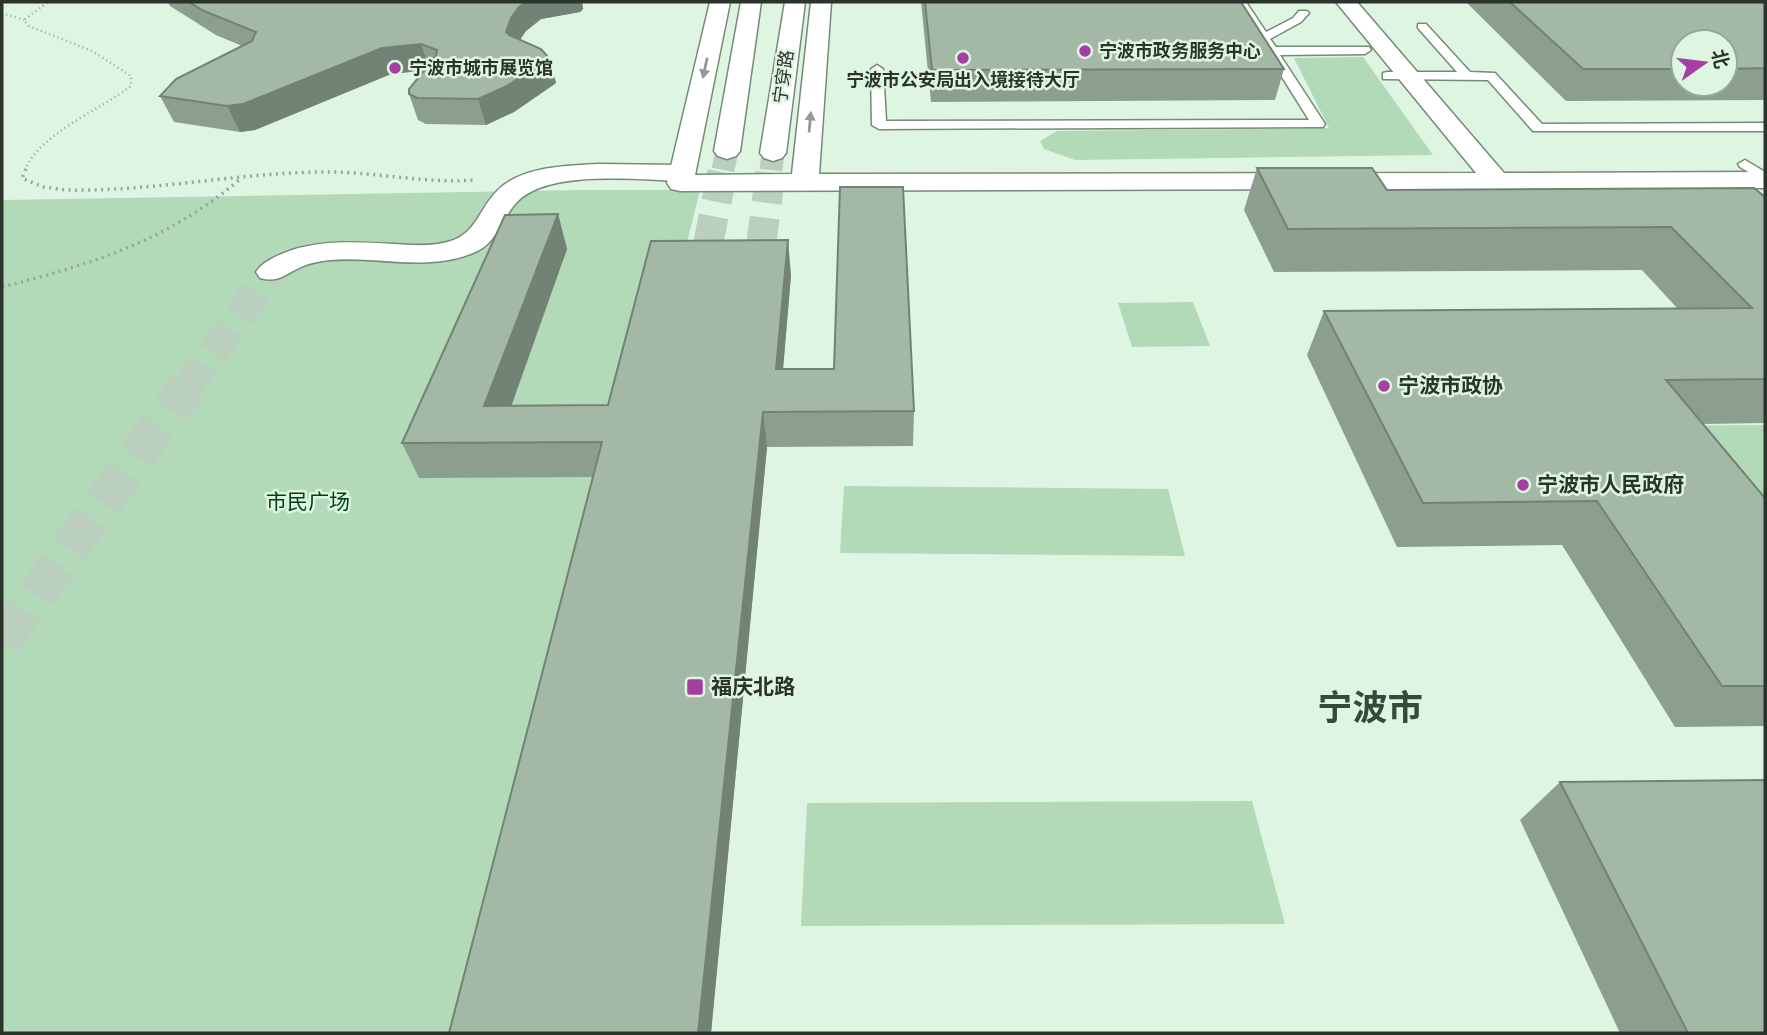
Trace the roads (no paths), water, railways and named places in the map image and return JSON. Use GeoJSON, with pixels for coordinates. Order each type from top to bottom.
{"type":"FeatureCollection","features":[{"type":"Feature","properties":{"kind":"street"},"geometry":{"type":"LineString","coordinates":[[720,2],[680,183],[806,172],[1760,171]]}},
{"type":"Feature","properties":{"kind":"street"},"geometry":{"type":"LineString","coordinates":[[727,151],[751,2]]}},
{"type":"Feature","properties":{"kind":"street","name":"宁穿路"},"geometry":{"type":"LineString","coordinates":[[773,153],[794,2]]}},
{"type":"Feature","properties":{"kind":"street"},"geometry":{"type":"LineString","coordinates":[[806,172],[821,2]]}},
{"type":"Feature","properties":{"kind":"street"},"geometry":{"type":"LineString","coordinates":[[1328,2],[1366,50],[1396,76]]}},
{"type":"Feature","properties":{"kind":"street"},"geometry":{"type":"LineString","coordinates":[[1346,2],[1396,76],[1478,173]]}},
{"type":"Feature","properties":{"kind":"street"},"geometry":{"type":"LineString","coordinates":[[271,272],[288,261],[314,253],[422,253],[461,247],[481,238],[508,194],[536,180],[584,174],[682,173]]}},
{"type":"Feature","properties":{"kind":"lane"},"geometry":{"type":"LineString","coordinates":[[877,69],[879,125],[1318,124],[1241,2]]}},
{"type":"Feature","properties":{"kind":"lane"},"geometry":{"type":"LineString","coordinates":[[1264,38],[1297,20],[1303,13]]}},
{"type":"Feature","properties":{"kind":"lane"},"geometry":{"type":"LineString","coordinates":[[1422,26],[1466,76]]}},
{"type":"Feature","properties":{"kind":"lane"},"geometry":{"type":"LineString","coordinates":[[1272,51],[1366,50]]}},
{"type":"Feature","properties":{"kind":"lane"},"geometry":{"type":"LineString","coordinates":[[1396,76],[1491,76],[1538,128],[1765,127]]}},
{"type":"Feature","properties":{"kind":"tunnel"},"geometry":{"type":"LineString","coordinates":[[723,170],[727,151]]}},
{"type":"Feature","properties":{"kind":"tunnel"},"geometry":{"type":"LineString","coordinates":[[771,170],[773,153]]}},
{"type":"Feature","properties":{"kind":"tunnel"},"geometry":{"type":"LineString","coordinates":[[699,290],[723,169]]}},
{"type":"Feature","properties":{"kind":"tunnel"},"geometry":{"type":"LineString","coordinates":[[755,292],[771,169]]}},
{"type":"Feature","properties":{"kind":"tunnel"},"geometry":{"type":"LineString","coordinates":[[186,389],[271,272]]}},
{"type":"Feature","properties":{"kind":"tunnel"},"geometry":{"type":"LineString","coordinates":[[2,641],[187,387]]}},
{"type":"Feature","properties":{"kind":"place","name":"宁波市政务服务中心"},"geometry":{"type":"Point","coordinates":[1085,51]}},
{"type":"Feature","properties":{"kind":"place","name":"宁波市公安局出入境接待大厅"},"geometry":{"type":"Point","coordinates":[963,58]}},
{"type":"Feature","properties":{"kind":"place","name":"宁波市城市展览馆"},"geometry":{"type":"Point","coordinates":[395,68]}},
{"type":"Feature","properties":{"kind":"place","name":"宁波市政协"},"geometry":{"type":"Point","coordinates":[1384,386]}},
{"type":"Feature","properties":{"kind":"place","name":"宁波市人民政府"},"geometry":{"type":"Point","coordinates":[1523,485]}},
{"type":"Feature","properties":{"kind":"place","name":"福庆北路"},"geometry":{"type":"Point","coordinates":[695,687]}},
{"type":"Feature","properties":{"kind":"district","name":"宁波市"},"geometry":{"type":"Point","coordinates":[1370,709]}},
{"type":"Feature","properties":{"kind":"park label","name":"市民广场"},"geometry":{"type":"Point","coordinates":[308,502]}}]}
